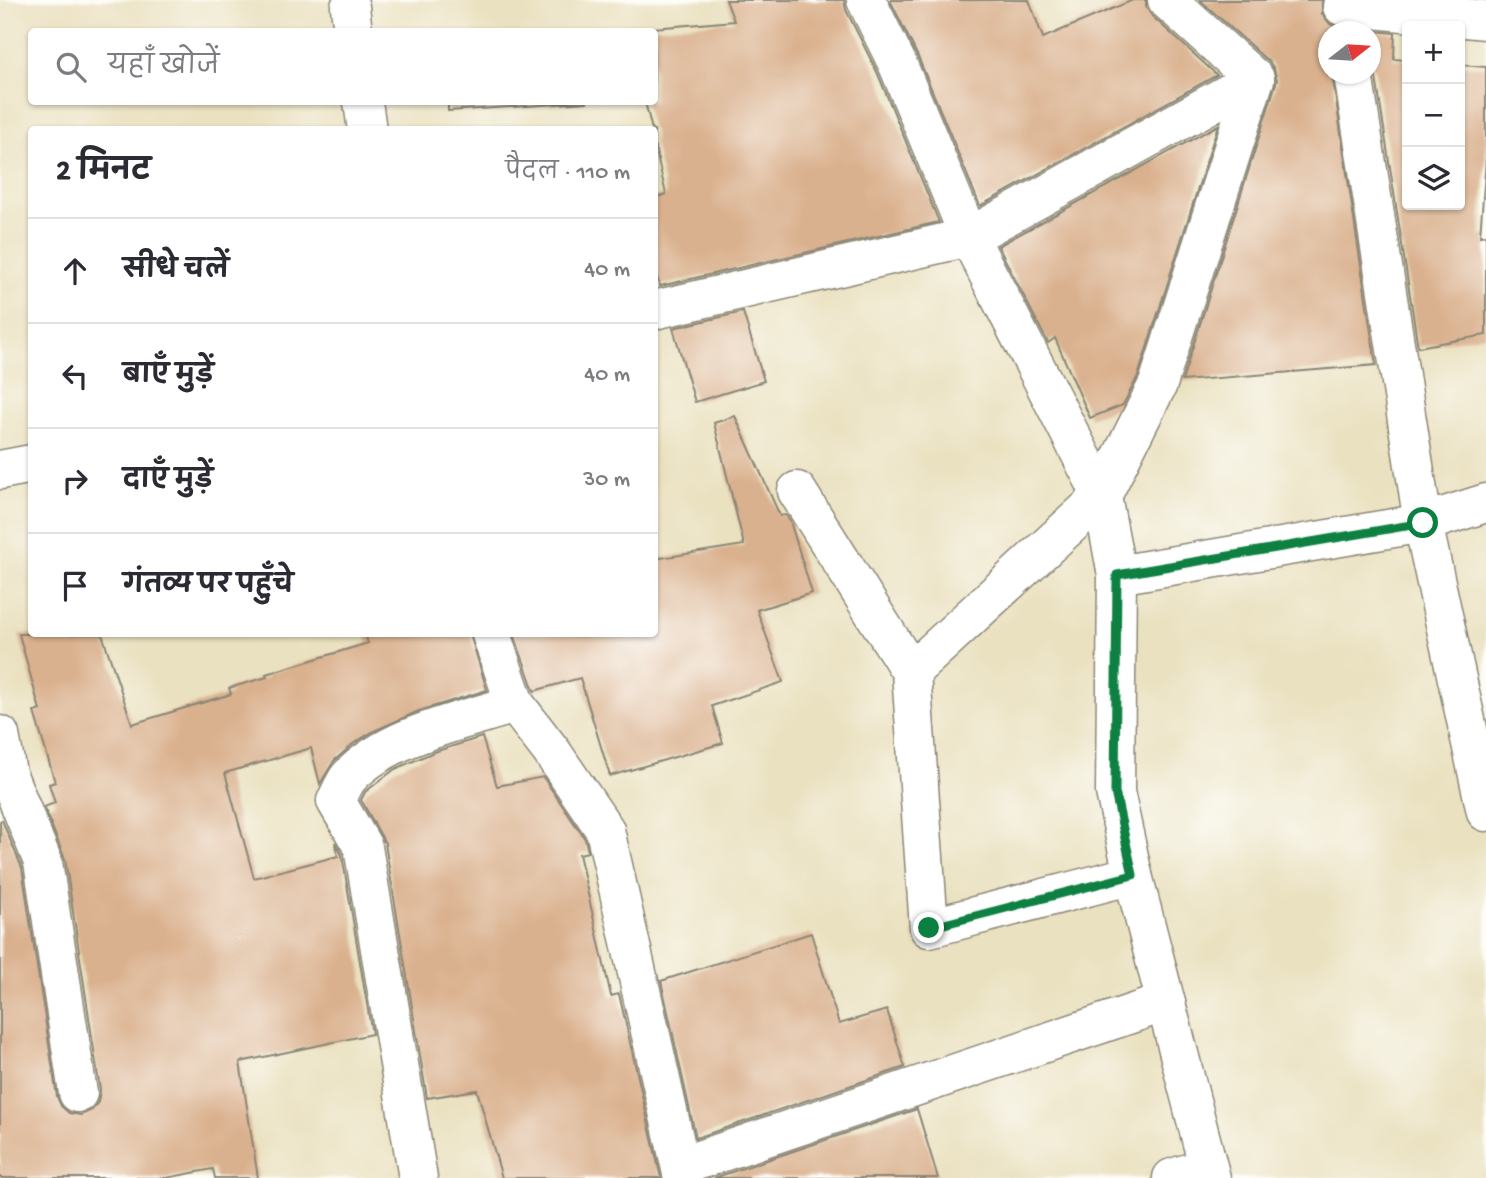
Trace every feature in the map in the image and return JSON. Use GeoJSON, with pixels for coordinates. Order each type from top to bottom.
{"type":"FeatureCollection","features":[{"type":"Feature","properties":{"kind":"street"},"geometry":{"type":"LineString","coordinates":[[866,0],[898,65],[969,237],[1102,496],[1117,575],[1115,792],[1133,875],[1209,1172],[1172,1178]]}},
{"type":"Feature","properties":{"kind":"street"},"geometry":{"type":"LineString","coordinates":[[1167,0],[1255,79]]}},
{"type":"Feature","properties":{"kind":"street"},"geometry":{"type":"LineString","coordinates":[[1343,13],[1486,20]]}},
{"type":"Feature","properties":{"kind":"street"},"geometry":{"type":"LineString","coordinates":[[658,309],[969,237],[1255,79]]}},
{"type":"Feature","properties":{"kind":"street"},"geometry":{"type":"LineString","coordinates":[[911,673],[1102,496],[1158,384],[1255,79]]}},
{"type":"Feature","properties":{"kind":"street"},"geometry":{"type":"LineString","coordinates":[[1355,84],[1423,523],[1484,792]]}},
{"type":"Feature","properties":{"kind":"street"},"geometry":{"type":"LineString","coordinates":[[363,105],[366,126]]}},
{"type":"Feature","properties":{"kind":"street"},"geometry":{"type":"LineString","coordinates":[[0,470],[28,465]]}},
{"type":"Feature","properties":{"kind":"street"},"geometry":{"type":"LineString","coordinates":[[797,491],[911,673],[929,928],[1133,875]]}},
{"type":"Feature","properties":{"kind":"street"},"geometry":{"type":"LineString","coordinates":[[1117,575],[1423,523],[1486,503]]}},
{"type":"Feature","properties":{"kind":"street"},"geometry":{"type":"LineString","coordinates":[[492,637],[515,704],[552,752],[605,830],[682,1172],[1166,1002]]}},
{"type":"Feature","properties":{"kind":"street"},"geometry":{"type":"LineString","coordinates":[[418,1178],[363,847],[337,801],[348,779],[380,751],[515,704]]}},
{"type":"Feature","properties":{"kind":"street"},"geometry":{"type":"LineString","coordinates":[[0,735],[7,773],[43,862],[78,1093]]}},
{"type":"Feature","properties":{"kind":"building"},"geometry":{"type":"Polygon","coordinates":[[[726,0],[844,0],[846,10],[878,74],[939,222],[660,286],[658,197],[666,194],[658,160],[658,126],[651,126],[646,105],[658,105],[658,28],[653,28],[734,21],[726,0]]]}},
{"type":"Feature","properties":{"kind":"building"},"geometry":{"type":"Polygon","coordinates":[[[890,0],[1029,0],[1043,38],[1133,0],[1146,0],[1146,7],[1152,16],[1217,75],[980,206],[918,57],[890,0]]]}},
{"type":"Feature","properties":{"kind":"building"},"geometry":{"type":"Polygon","coordinates":[[[1200,0],[1322,0],[1322,14],[1328,21],[1318,21],[1318,84],[1334,84],[1376,365],[1182,381],[1277,80],[1270,63],[1200,0]]]}},
{"type":"Feature","properties":{"kind":"building"},"geometry":{"type":"Polygon","coordinates":[[[1381,32],[1395,33],[1394,59],[1402,60],[1402,210],[1465,210],[1465,65],[1486,67],[1486,159],[1480,236],[1486,235],[1486,335],[1418,347],[1377,84],[1381,84],[1381,32]]]}},
{"type":"Feature","properties":{"kind":"building"},"geometry":{"type":"Polygon","coordinates":[[[448,105],[541,105],[448,111],[448,105]]]}},
{"type":"Feature","properties":{"kind":"building"},"geometry":{"type":"Polygon","coordinates":[[[1218,125],[1138,376],[1123,405],[1090,418],[1055,338],[1048,343],[998,246],[1218,125]]]}},
{"type":"Feature","properties":{"kind":"building"},"geometry":{"type":"Polygon","coordinates":[[[743,312],[764,381],[695,402],[673,328],[743,312]]]}},
{"type":"Feature","properties":{"kind":"building"},"geometry":{"type":"Polygon","coordinates":[[[735,416],[780,516],[786,515],[790,521],[812,593],[757,610],[783,682],[712,706],[723,743],[610,776],[580,678],[534,691],[515,637],[658,637],[658,558],[744,545],[714,423],[735,416]]]}},
{"type":"Feature","properties":{"kind":"building"},"geometry":{"type":"Polygon","coordinates":[[[19,634],[28,634],[28,637],[103,637],[132,724],[231,694],[229,688],[267,677],[266,674],[368,643],[366,637],[471,637],[487,690],[419,711],[374,731],[353,744],[334,761],[320,784],[311,748],[225,773],[254,878],[338,856],[335,842],[342,855],[372,1034],[240,1062],[258,1178],[215,1178],[213,1169],[166,1178],[0,1178],[2,820],[22,868],[57,1097],[61,1106],[69,1113],[81,1115],[92,1110],[98,1102],[100,1090],[65,859],[44,807],[55,803],[49,784],[55,782],[34,712],[40,710],[19,634]]]}},
{"type":"Feature","properties":{"kind":"building"},"geometry":{"type":"Polygon","coordinates":[[[482,737],[497,786],[543,777],[585,839],[588,852],[579,854],[611,996],[619,994],[661,1178],[502,1178],[477,1090],[427,1098],[385,843],[361,800],[365,792],[395,769],[434,752],[482,737]]]}},
{"type":"Feature","properties":{"kind":"building"},"geometry":{"type":"Polygon","coordinates":[[[811,933],[839,1024],[887,1010],[905,1067],[696,1138],[661,981],[811,933]]]}},
{"type":"Feature","properties":{"kind":"building"},"geometry":{"type":"Polygon","coordinates":[[[917,1109],[938,1178],[714,1178],[917,1109]]]}},
{"type":"Feature","properties":{"kind":"route"},"geometry":{"type":"LineString","coordinates":[[929,928],[1133,875],[1115,792],[1117,575],[1423,523]]}}]}
